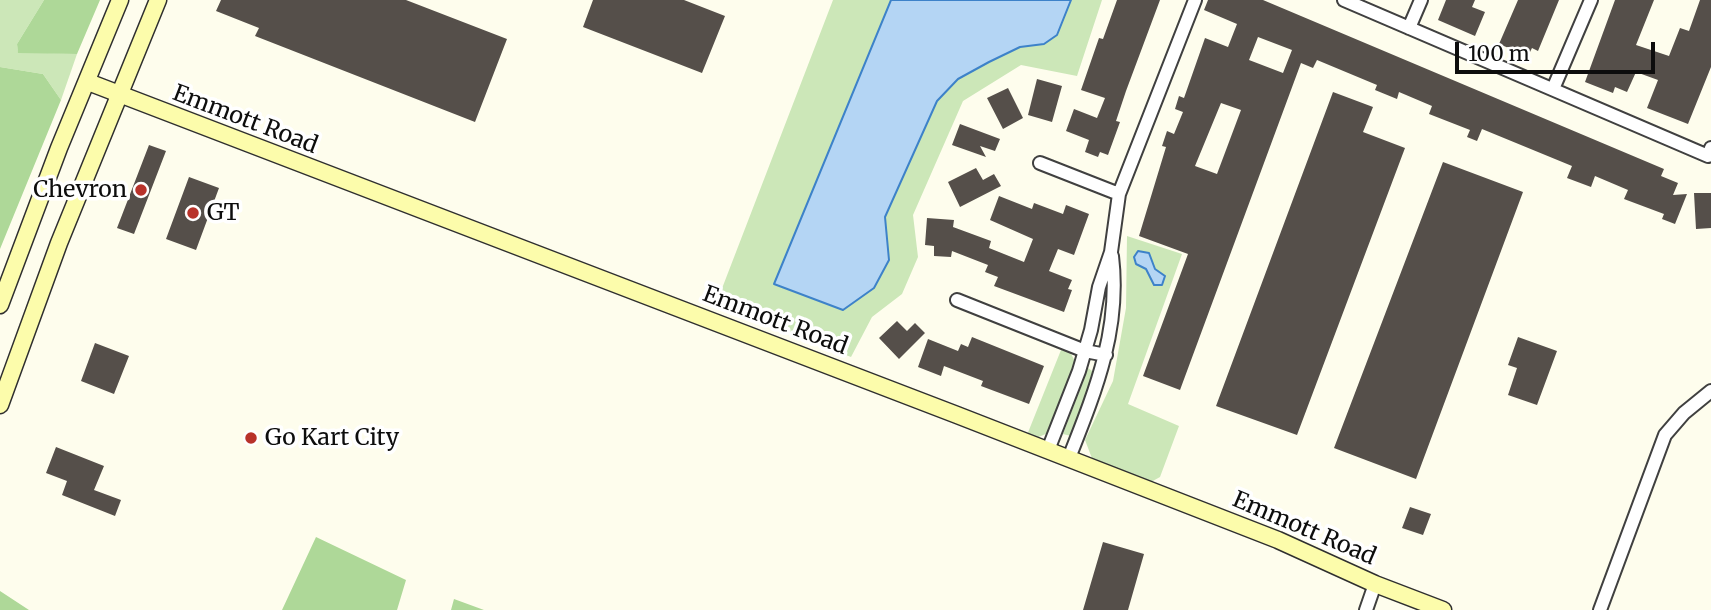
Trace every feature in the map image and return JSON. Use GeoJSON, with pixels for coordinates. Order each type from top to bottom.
{"type":"FeatureCollection","features":[{"type":"Feature","properties":{"kind":"street"},"geometry":{"type":"LineString","coordinates":[[0,305],[58,148],[88,82],[120,0]]}},
{"type":"Feature","properties":{"kind":"street"},"geometry":{"type":"LineString","coordinates":[[1,401],[59,243],[158,0]]}},
{"type":"Feature","properties":{"kind":"street"},"geometry":{"type":"LineString","coordinates":[[1048,450],[1085,351],[1099,288],[1111,252],[1119,194],[1195,0]]}},
{"type":"Feature","properties":{"kind":"street"},"geometry":{"type":"LineString","coordinates":[[1344,0],[1709,152]]}},
{"type":"Feature","properties":{"kind":"street"},"geometry":{"type":"LineString","coordinates":[[1409,28],[1421,0]]}},
{"type":"Feature","properties":{"kind":"street"},"geometry":{"type":"LineString","coordinates":[[1553,89],[1591,0]]}},
{"type":"Feature","properties":{"kind":"street","name":"Emmott Road"},"geometry":{"type":"LineString","coordinates":[[88,82],[1069,458],[1278,540],[1375,584],[1443,610]]}},
{"type":"Feature","properties":{"kind":"street"},"geometry":{"type":"LineString","coordinates":[[1040,163],[1119,194]]}},
{"type":"Feature","properties":{"kind":"street"},"geometry":{"type":"LineString","coordinates":[[1069,458],[1106,355],[1116,290],[1111,252]]}},
{"type":"Feature","properties":{"kind":"street"},"geometry":{"type":"LineString","coordinates":[[957,300],[1085,351],[1106,355]]}},
{"type":"Feature","properties":{"kind":"street"},"geometry":{"type":"LineString","coordinates":[[1600,610],[1665,435],[1684,412],[1711,391]]}},
{"type":"Feature","properties":{"kind":"street"},"geometry":{"type":"LineString","coordinates":[[1366,610],[1375,584]]}},
{"type":"Feature","properties":{"kind":"green space"},"geometry":{"type":"Polygon","coordinates":[[[0,0],[44,0],[17,44],[18,52],[77,54],[61,100],[43,74],[0,67],[0,0]]]}},
{"type":"Feature","properties":{"kind":"green space"},"geometry":{"type":"Polygon","coordinates":[[[44,0],[100,0],[77,54],[18,53],[17,44],[44,0]]]}},
{"type":"Feature","properties":{"kind":"green space"},"geometry":{"type":"Polygon","coordinates":[[[833,0],[1102,0],[1077,76],[1021,65],[963,101],[913,215],[918,257],[902,294],[872,317],[851,357],[716,304],[833,0]]]}},
{"type":"Feature","properties":{"kind":"green space"},"geometry":{"type":"Polygon","coordinates":[[[0,67],[43,74],[61,100],[0,249],[0,67]]]}},
{"type":"Feature","properties":{"kind":"green space"},"geometry":{"type":"Polygon","coordinates":[[[1127,236],[1182,254],[1128,404],[1179,426],[1160,477],[1142,487],[1093,461],[1085,440],[1113,381],[1126,308],[1127,236]]]}},
{"type":"Feature","properties":{"kind":"green space"},"geometry":{"type":"Polygon","coordinates":[[[1061,350],[1070,352],[1077,365],[1050,432],[1032,440],[1027,435],[1061,350]]]}},
{"type":"Feature","properties":{"kind":"green space"},"geometry":{"type":"Polygon","coordinates":[[[1088,368],[1095,373],[1071,436],[1063,434],[1088,368]]]}},
{"type":"Feature","properties":{"kind":"green space"},"geometry":{"type":"Polygon","coordinates":[[[316,537],[406,580],[397,610],[282,610],[316,537]]]}},
{"type":"Feature","properties":{"kind":"green space"},"geometry":{"type":"Polygon","coordinates":[[[0,591],[29,610],[0,610],[0,591]]]}},
{"type":"Feature","properties":{"kind":"green space"},"geometry":{"type":"Polygon","coordinates":[[[454,599],[484,610],[451,610],[454,599]]]}},
{"type":"Feature","properties":{"kind":"water"},"geometry":{"type":"Polygon","coordinates":[[[891,0],[1071,0],[1057,35],[1044,44],[1020,47],[958,79],[937,101],[885,217],[889,260],[874,288],[843,310],[774,284],[891,0]]]}},
{"type":"Feature","properties":{"kind":"water"},"geometry":{"type":"Polygon","coordinates":[[[1138,251],[1149,253],[1155,269],[1165,276],[1162,285],[1154,285],[1146,269],[1136,264],[1134,257],[1138,251]]]}},
{"type":"Feature","properties":{"kind":"building"},"geometry":{"type":"Polygon","coordinates":[[[221,0],[406,0],[507,39],[475,122],[255,36],[259,28],[216,11],[221,0]]]}},
{"type":"Feature","properties":{"kind":"building"},"geometry":{"type":"Polygon","coordinates":[[[593,0],[684,0],[725,16],[702,73],[583,27],[593,0]]]}},
{"type":"Feature","properties":{"kind":"building"},"geometry":{"type":"Polygon","coordinates":[[[1117,0],[1160,0],[1126,91],[1116,121],[1120,122],[1108,155],[1100,152],[1098,157],[1085,152],[1089,140],[1066,131],[1074,109],[1097,118],[1105,98],[1081,90],[1099,38],[1103,39],[1117,0]]]}},
{"type":"Feature","properties":{"kind":"building"},"geometry":{"type":"Polygon","coordinates":[[[1208,0],[1263,0],[1664,169],[1661,176],[1678,183],[1673,195],[1687,194],[1675,224],[1662,219],[1664,214],[1624,199],[1628,190],[1595,176],[1591,187],[1567,178],[1572,166],[1482,129],[1477,141],[1467,137],[1470,130],[1429,114],[1432,106],[1399,92],[1397,99],[1375,90],[1377,85],[1317,60],[1313,68],[1301,63],[1180,390],[1143,376],[1188,254],[1139,236],[1166,147],[1162,146],[1167,131],[1174,134],[1183,112],[1175,109],[1179,96],[1184,98],[1205,38],[1228,47],[1237,24],[1204,10],[1208,0]],[[1258,37],[1249,60],[1283,73],[1292,50],[1258,37]],[[1221,103],[1195,166],[1217,174],[1241,110],[1221,103]]]}},
{"type":"Feature","properties":{"kind":"building"},"geometry":{"type":"Polygon","coordinates":[[[1446,0],[1475,0],[1472,7],[1485,12],[1475,36],[1438,20],[1446,0]]]}},
{"type":"Feature","properties":{"kind":"building"},"geometry":{"type":"Polygon","coordinates":[[[1518,0],[1559,0],[1538,51],[1532,48],[1528,56],[1499,44],[1518,0]]]}},
{"type":"Feature","properties":{"kind":"building"},"geometry":{"type":"Polygon","coordinates":[[[1615,0],[1654,0],[1636,45],[1669,56],[1680,28],[1689,31],[1700,0],[1711,0],[1711,67],[1688,124],[1647,108],[1658,80],[1636,72],[1627,92],[1615,87],[1613,93],[1585,82],[1615,0]]]}},
{"type":"Feature","properties":{"kind":"building"},"geometry":{"type":"Polygon","coordinates":[[[1037,79],[1062,86],[1052,122],[1028,115],[1037,79]]]}},
{"type":"Feature","properties":{"kind":"building"},"geometry":{"type":"Polygon","coordinates":[[[1008,88],[1023,118],[1003,129],[987,98],[1008,88]]]}},
{"type":"Feature","properties":{"kind":"building"},"geometry":{"type":"Polygon","coordinates":[[[1333,92],[1373,107],[1363,132],[1405,148],[1297,435],[1216,406],[1333,92]]]}},
{"type":"Feature","properties":{"kind":"building"},"geometry":{"type":"Polygon","coordinates":[[[960,124],[1000,139],[995,151],[980,146],[986,157],[952,145],[960,124]]]}},
{"type":"Feature","properties":{"kind":"building","name":"Chevron"},"geometry":{"type":"Polygon","coordinates":[[[149,145],[166,151],[134,234],[117,228],[149,145]]]}},
{"type":"Feature","properties":{"kind":"building"},"geometry":{"type":"Polygon","coordinates":[[[1443,162],[1523,192],[1416,479],[1334,448],[1443,162]]]}},
{"type":"Feature","properties":{"kind":"building"},"geometry":{"type":"Polygon","coordinates":[[[976,168],[983,180],[994,174],[1001,186],[960,207],[948,182],[976,168]]]}},
{"type":"Feature","properties":{"kind":"building","name":"GT"},"geometry":{"type":"Polygon","coordinates":[[[189,177],[219,188],[196,250],[166,239],[189,177]]]}},
{"type":"Feature","properties":{"kind":"building"},"geometry":{"type":"Polygon","coordinates":[[[1694,193],[1711,193],[1711,228],[1696,229],[1694,193]]]}},
{"type":"Feature","properties":{"kind":"building"},"geometry":{"type":"Polygon","coordinates":[[[999,196],[1032,209],[1034,203],[1063,214],[1066,205],[1089,214],[1074,255],[1058,249],[1049,271],[1072,280],[1068,289],[1072,290],[1064,312],[994,286],[998,277],[985,272],[988,265],[952,251],[951,257],[934,256],[934,246],[925,245],[927,218],[954,220],[953,227],[991,241],[989,248],[1024,262],[1033,239],[990,220],[999,196]]]}},
{"type":"Feature","properties":{"kind":"building"},"geometry":{"type":"Polygon","coordinates":[[[897,321],[907,331],[915,323],[925,333],[899,359],[879,338],[897,321]]]}},
{"type":"Feature","properties":{"kind":"building"},"geometry":{"type":"Polygon","coordinates":[[[972,337],[1044,366],[1029,404],[981,386],[983,381],[944,366],[941,376],[918,367],[928,339],[958,351],[961,344],[968,347],[972,337]]]}},
{"type":"Feature","properties":{"kind":"building"},"geometry":{"type":"Polygon","coordinates":[[[1518,337],[1557,351],[1537,405],[1508,395],[1517,368],[1508,365],[1518,337]]]}},
{"type":"Feature","properties":{"kind":"building"},"geometry":{"type":"Polygon","coordinates":[[[95,343],[129,356],[114,394],[81,381],[95,343]]]}},
{"type":"Feature","properties":{"kind":"building"},"geometry":{"type":"Polygon","coordinates":[[[56,447],[104,466],[94,490],[121,500],[115,516],[62,495],[67,481],[46,473],[56,447]]]}},
{"type":"Feature","properties":{"kind":"building"},"geometry":{"type":"Polygon","coordinates":[[[1410,507],[1431,514],[1423,535],[1402,528],[1410,507]]]}},
{"type":"Feature","properties":{"kind":"building"},"geometry":{"type":"Polygon","coordinates":[[[1103,542],[1144,554],[1128,610],[1083,610],[1103,542]]]}},
{"type":"Feature","properties":{"kind":"place","name":"Chevron"},"geometry":{"type":"Point","coordinates":[141,190]}},
{"type":"Feature","properties":{"kind":"place","name":"GT"},"geometry":{"type":"Point","coordinates":[193,213]}},
{"type":"Feature","properties":{"kind":"place","name":"Go Kart City"},"geometry":{"type":"Point","coordinates":[251,438]}}]}
